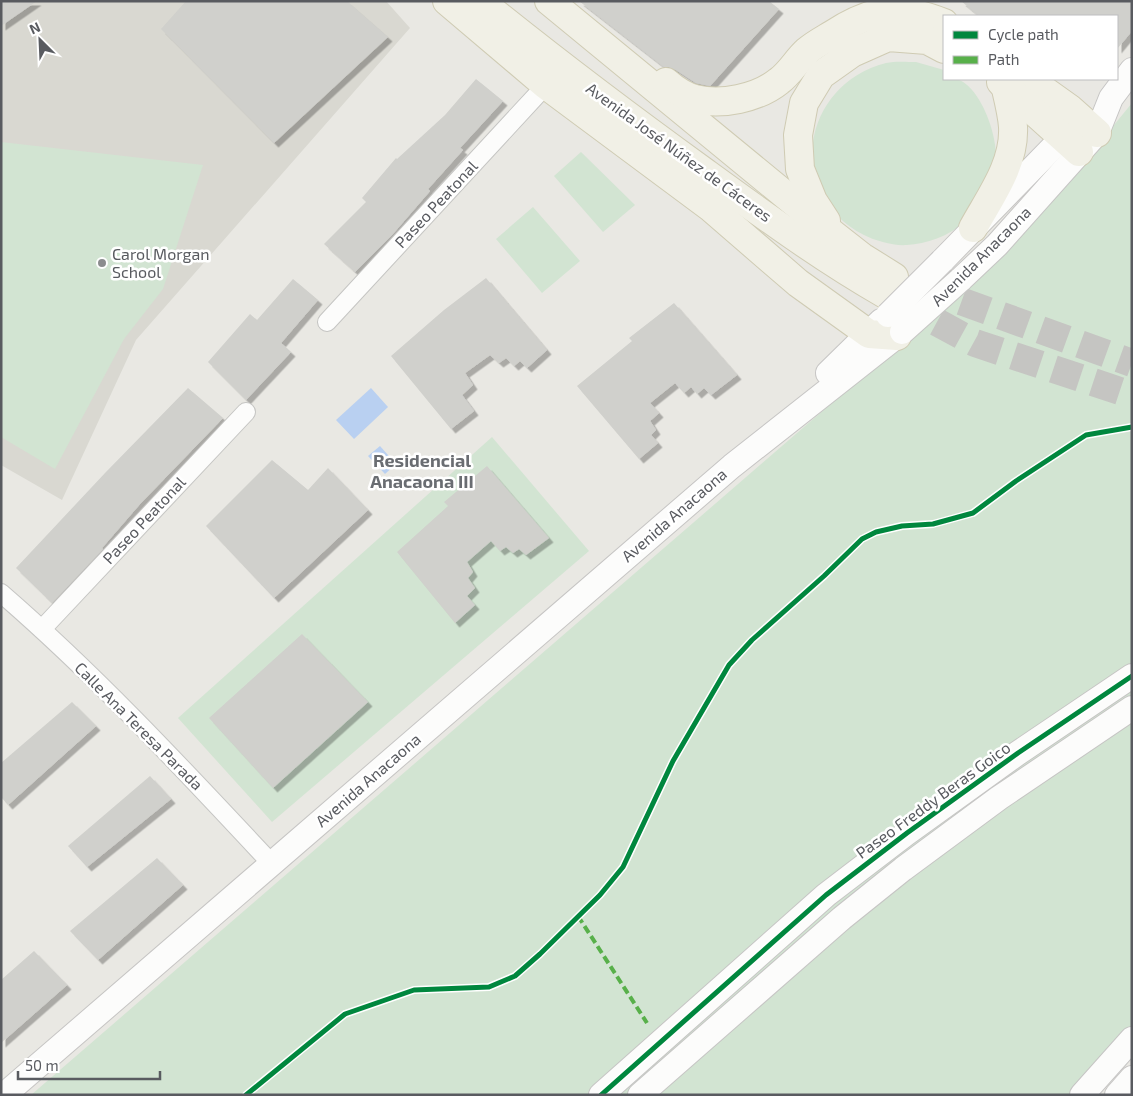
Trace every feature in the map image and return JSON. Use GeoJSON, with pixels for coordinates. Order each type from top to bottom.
{"type":"FeatureCollection","features":[{"type":"Feature","properties":{"kind":"main road"},"geometry":{"type":"LineString","coordinates":[[447,1],[546,85],[710,208],[798,283],[869,334],[893,311]]}},
{"type":"Feature","properties":{"kind":"main road","name":"Avenida José Núñez de Cáceres"},"geometry":{"type":"LineString","coordinates":[[480,1],[625,115],[851,274],[893,311]]}},
{"type":"Feature","properties":{"kind":"main road"},"geometry":{"type":"LineString","coordinates":[[556,7],[623,46],[676,91],[695,99],[714,102],[762,92],[779,81],[808,50],[853,21],[879,12],[905,12],[943,23]]}},
{"type":"Feature","properties":{"kind":"main road","name":"Avenida José Núñez de Cáceres"},"geometry":{"type":"LineString","coordinates":[[556,7],[862,257],[893,311]]}},
{"type":"Feature","properties":{"kind":"main road"},"geometry":{"type":"LineString","coordinates":[[834,235],[813,201],[800,169],[798,135],[804,104],[821,75],[852,53],[888,37],[927,40],[943,48]]}},
{"type":"Feature","properties":{"kind":"main road","name":"Avenida Anacaona"},"geometry":{"type":"LineString","coordinates":[[893,311],[960,280],[997,245],[1132,70]]}},
{"type":"Feature","properties":{"kind":"main road"},"geometry":{"type":"LineString","coordinates":[[1010,81],[1080,135]]}},
{"type":"Feature","properties":{"kind":"main road"},"geometry":{"type":"LineString","coordinates":[[973,228],[1004,172],[1011,150],[1013,127],[1010,81]]}},
{"type":"Feature","properties":{"kind":"main road","name":"Avenida Anacaona"},"geometry":{"type":"LineString","coordinates":[[4,1095],[732,466],[893,311],[973,228],[1080,135]]}},
{"type":"Feature","properties":{"kind":"main road","name":"Avenida Anacaona"},"geometry":{"type":"LineString","coordinates":[[732,466],[869,334]]}},
{"type":"Feature","properties":{"kind":"main road","name":"Paseo Freddy Beras Goico"},"geometry":{"type":"LineString","coordinates":[[601,1095],[826,895],[907,833],[1018,753],[1132,676]]}},
{"type":"Feature","properties":{"kind":"main road"},"geometry":{"type":"LineString","coordinates":[[640,1095],[842,918],[903,869],[999,798],[1132,708]]}},
{"type":"Feature","properties":{"kind":"main road"},"geometry":{"type":"LineString","coordinates":[[1082,1095],[1132,1039]]}},
{"type":"Feature","properties":{"kind":"main road"},"geometry":{"type":"LineString","coordinates":[[1117,1095],[1132,1078]]}},
{"type":"Feature","properties":{"kind":"street","name":"Paseo Peatonal"},"geometry":{"type":"LineString","coordinates":[[327,322],[546,85]]}},
{"type":"Feature","properties":{"kind":"street","name":"Paseo Peatonal"},"geometry":{"type":"LineString","coordinates":[[42,629],[246,412]]}},
{"type":"Feature","properties":{"kind":"street","name":"Calle Ana Teresa Parada"},"geometry":{"type":"LineString","coordinates":[[1,594],[42,629],[140,723],[271,863]]}},
{"type":"Feature","properties":{"kind":"shaded area","name":"Carol Morgan School"},"geometry":{"type":"Polygon","coordinates":[[[1,1],[386,1],[410,28],[136,340],[62,500],[1,465],[1,1]]]}},
{"type":"Feature","properties":{"kind":"green space"},"geometry":{"type":"Polygon","coordinates":[[[916,62],[943,70],[943,80],[958,80],[965,84],[982,104],[996,147],[994,171],[966,220],[957,228],[944,235],[929,241],[907,245],[896,245],[864,235],[838,217],[822,194],[813,168],[813,142],[821,116],[835,93],[857,75],[886,63],[916,62]]]}},
{"type":"Feature","properties":{"kind":"green space"},"geometry":{"type":"Polygon","coordinates":[[[1132,103],[1132,1029],[1074,1095],[31,1095],[973,281],[1096,147],[1132,103]]]}},
{"type":"Feature","properties":{"kind":"green space"},"geometry":{"type":"Polygon","coordinates":[[[1,142],[203,165],[163,289],[124,339],[55,469],[1,437],[1,142]]]}},
{"type":"Feature","properties":{"kind":"green space"},"geometry":{"type":"Polygon","coordinates":[[[581,152],[635,205],[603,232],[554,176],[581,152]]]}},
{"type":"Feature","properties":{"kind":"green space"},"geometry":{"type":"Polygon","coordinates":[[[533,207],[580,261],[542,293],[496,239],[533,207]]]}},
{"type":"Feature","properties":{"kind":"green space"},"geometry":{"type":"Polygon","coordinates":[[[492,437],[589,551],[272,822],[178,718],[492,437]]]}},
{"type":"Feature","properties":{"kind":"water"},"geometry":{"type":"Polygon","coordinates":[[[371,388],[388,407],[354,439],[336,420],[371,388]]]}},
{"type":"Feature","properties":{"kind":"water"},"geometry":{"type":"Polygon","coordinates":[[[380,446],[396,464],[385,474],[368,456],[380,446]]]}},
{"type":"Feature","properties":{"kind":"building"},"geometry":{"type":"Polygon","coordinates":[[[1,1],[37,1],[1,26],[1,1]]]}},
{"type":"Feature","properties":{"kind":"building"},"geometry":{"type":"Polygon","coordinates":[[[186,1],[347,1],[388,37],[274,143],[161,29],[186,1]]]}},
{"type":"Feature","properties":{"kind":"building"},"geometry":{"type":"Polygon","coordinates":[[[579,1],[769,1],[779,9],[710,86],[696,83],[676,70],[664,67],[579,1]]]}},
{"type":"Feature","properties":{"kind":"building"},"geometry":{"type":"Polygon","coordinates":[[[961,1],[1132,1],[1132,31],[1118,48],[1118,15],[978,15],[961,1]]]}},
{"type":"Feature","properties":{"kind":"building"},"geometry":{"type":"Polygon","coordinates":[[[476,79],[503,101],[460,148],[463,150],[428,189],[430,191],[392,235],[355,272],[324,244],[366,202],[362,198],[396,158],[445,115],[476,79]]]}},
{"type":"Feature","properties":{"kind":"building"},"geometry":{"type":"Polygon","coordinates":[[[486,278],[547,350],[527,368],[520,361],[514,366],[506,358],[499,363],[490,355],[465,373],[473,385],[462,395],[474,411],[451,429],[391,356],[444,310],[486,278]]]}},
{"type":"Feature","properties":{"kind":"building"},"geometry":{"type":"Polygon","coordinates":[[[293,279],[318,300],[281,343],[291,352],[246,400],[208,362],[250,314],[257,320],[293,279]]]}},
{"type":"Feature","properties":{"kind":"building"},"geometry":{"type":"Polygon","coordinates":[[[674,303],[737,375],[711,395],[704,388],[697,394],[691,387],[684,393],[675,383],[650,403],[659,413],[650,421],[656,430],[651,435],[658,443],[639,459],[577,386],[632,341],[629,338],[674,303]]]}},
{"type":"Feature","properties":{"kind":"building"},"geometry":{"type":"Polygon","coordinates":[[[188,388],[223,418],[140,504],[103,549],[52,603],[16,568],[188,388]]]}},
{"type":"Feature","properties":{"kind":"building"},"geometry":{"type":"Polygon","coordinates":[[[272,460],[308,490],[328,468],[368,510],[274,598],[206,526],[272,460]]]}},
{"type":"Feature","properties":{"kind":"building"},"geometry":{"type":"Polygon","coordinates":[[[487,466],[549,538],[526,555],[519,549],[513,553],[506,547],[500,551],[491,541],[467,562],[473,572],[468,578],[475,588],[467,596],[475,605],[455,623],[397,552],[448,506],[444,502],[487,466]]]}},
{"type":"Feature","properties":{"kind":"building"},"geometry":{"type":"Polygon","coordinates":[[[302,634],[368,702],[273,788],[209,718],[302,634]]]}},
{"type":"Feature","properties":{"kind":"building"},"geometry":{"type":"Polygon","coordinates":[[[72,702],[96,726],[8,805],[1,797],[1,763],[72,702]]]}},
{"type":"Feature","properties":{"kind":"building"},"geometry":{"type":"Polygon","coordinates":[[[150,776],[171,799],[87,867],[68,846],[150,776]]]}},
{"type":"Feature","properties":{"kind":"building"},"geometry":{"type":"Polygon","coordinates":[[[157,858],[183,885],[98,960],[70,931],[157,858]]]}},
{"type":"Feature","properties":{"kind":"building"},"geometry":{"type":"Polygon","coordinates":[[[34,951],[67,985],[1,1043],[1,980],[34,951]]]}},
{"type":"Feature","properties":{"kind":"tunnel"},"geometry":{"type":"LineString","coordinates":[[922,287],[1132,363]]}},
{"type":"Feature","properties":{"kind":"tunnel"},"geometry":{"type":"LineString","coordinates":[[900,302],[975,343],[1132,395]]}},
{"type":"Feature","properties":{"kind":"marked path"},"geometry":{"type":"LineString","coordinates":[[578,916],[647,1023]]}},
{"type":"Feature","properties":{"kind":"cycle path"},"geometry":{"type":"LineString","coordinates":[[246,1095],[345,1014],[414,990],[489,987],[515,976],[540,954],[600,895],[623,867],[673,761],[729,665],[752,640],[824,576],[862,539],[876,532],[902,526],[933,524],[973,513],[1016,481],[1086,435],[1132,427]]}},
{"type":"Feature","properties":{"kind":"cycle path"},"geometry":{"type":"LineString","coordinates":[[601,1095],[826,895],[907,833],[1018,753],[1132,676]]}},
{"type":"Feature","properties":{"kind":"place","name":"Carol Morgan School"},"geometry":{"type":"Point","coordinates":[102,263]}},
{"type":"Feature","properties":{"kind":"district","name":"Residencial Anacaona III"},"geometry":{"type":"Point","coordinates":[422,471]}}]}
